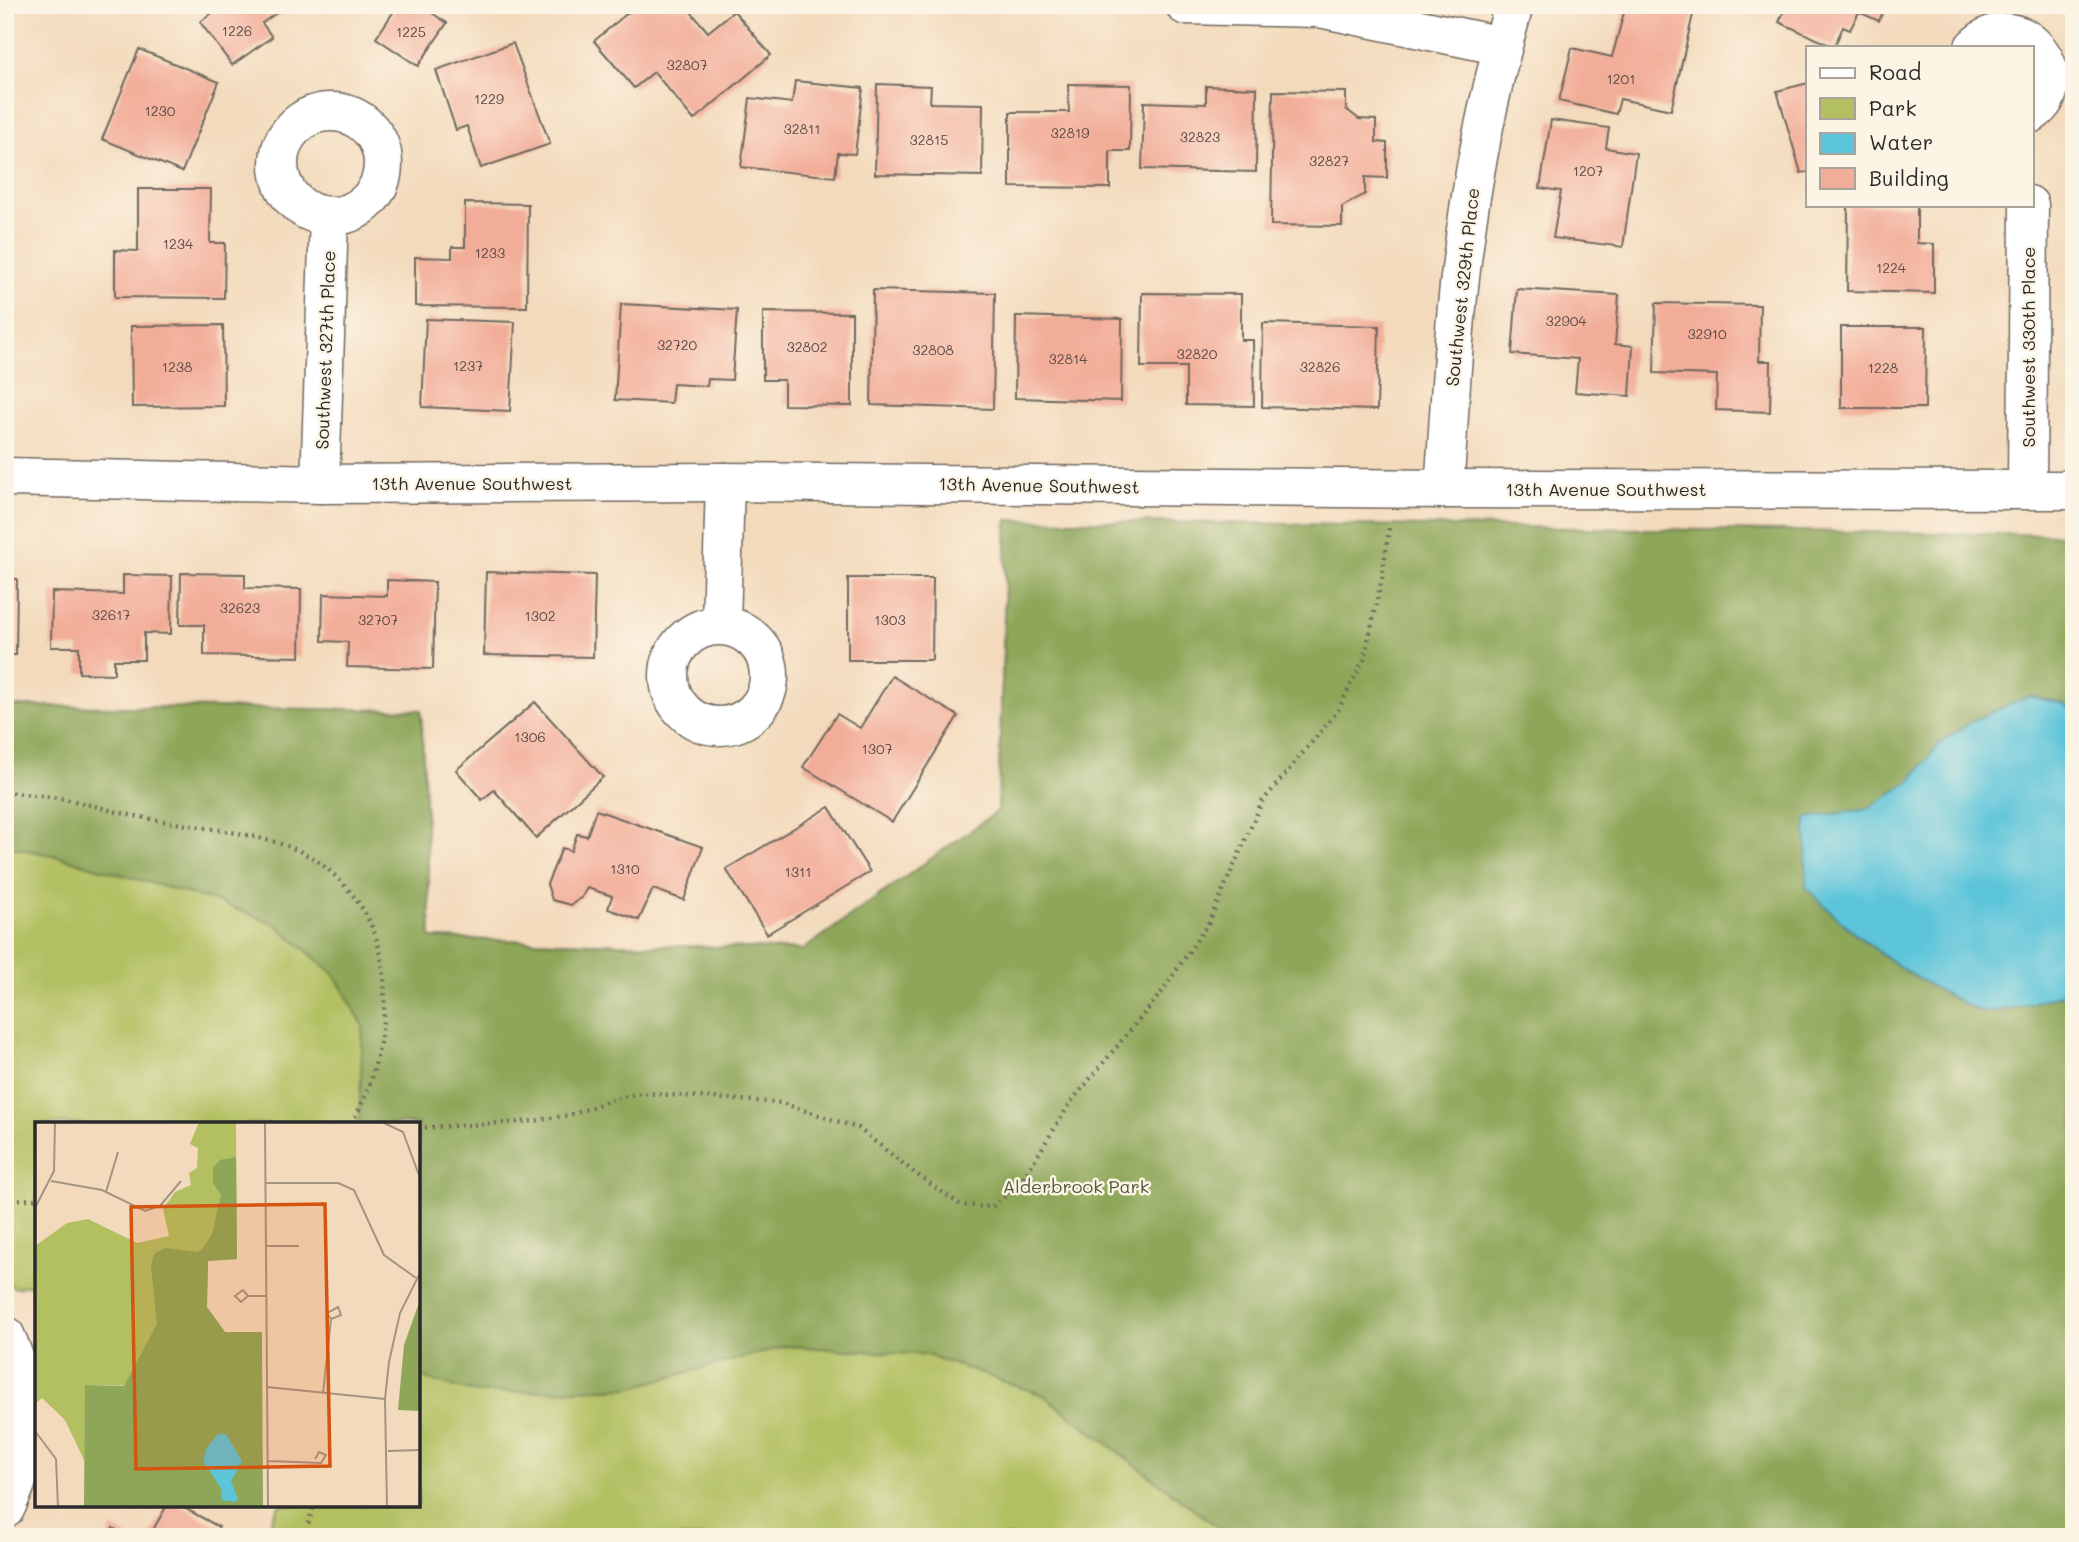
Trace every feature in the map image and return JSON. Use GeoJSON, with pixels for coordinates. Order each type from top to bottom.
{"type":"FeatureCollection","features":[{"type":"Feature","properties":{"kind":"street"},"geometry":{"type":"LineString","coordinates":[[1185,5],[1319,8],[1502,46]]}},
{"type":"Feature","properties":{"kind":"street","name":"Southwest 329th Place"},"geometry":{"type":"LineString","coordinates":[[1444,489],[1461,263],[1475,172],[1502,46],[1514,5]]}},
{"type":"Feature","properties":{"kind":"street"},"geometry":{"type":"LineString","coordinates":[[1975,46],[1993,33],[2008,30],[2037,40],[2053,67],[2053,83],[2048,97],[2034,112]]}},
{"type":"Feature","properties":{"kind":"street","name":"Southwest 330th Place"},"geometry":{"type":"LineString","coordinates":[[2027,489],[2029,206]]}},
{"type":"Feature","properties":{"kind":"street","name":"Southwest 327th Place"},"geometry":{"type":"LineString","coordinates":[[320,484],[329,217]]}},
{"type":"Feature","properties":{"kind":"street","name":"13th Avenue Southwest"},"geometry":{"type":"LineString","coordinates":[[5,477],[320,484],[724,482],[1394,489],[2074,490]]}},
{"type":"Feature","properties":{"kind":"street"},"geometry":{"type":"LineString","coordinates":[[721,625],[724,482]]}},
{"type":"Feature","properties":{"kind":"street"},"geometry":{"type":"LineString","coordinates":[[5,1335],[18,1366],[27,1434],[20,1471],[5,1509]]}},
{"type":"Feature","properties":{"kind":"path"},"geometry":{"type":"LineString","coordinates":[[420,1128],[534,1121],[574,1115],[613,1099],[643,1093],[782,1103],[858,1128],[916,1174],[961,1205],[992,1207],[1021,1182],[1071,1102],[1161,993],[1209,922],[1262,802],[1337,712],[1364,659],[1382,578],[1394,489]]}},
{"type":"Feature","properties":{"kind":"path"},"geometry":{"type":"LineString","coordinates":[[5,792],[71,800],[147,819],[217,830],[287,846],[315,860],[339,878],[365,909],[378,940],[383,961],[382,1030],[370,1082],[353,1122]]}},
{"type":"Feature","properties":{"kind":"path"},"geometry":{"type":"LineString","coordinates":[[5,1200],[35,1199]]}},
{"type":"Feature","properties":{"kind":"path"},"geometry":{"type":"LineString","coordinates":[[304,1537],[312,1507]]}},
{"type":"Feature","properties":{"kind":"green space","name":"Alderbrook Park"},"geometry":{"type":"Polygon","coordinates":[[[1007,520],[1416,1537],[263,1537],[278,1507],[420,1507],[420,1122],[35,1122],[35,1283],[15,1288],[5,1281],[5,706],[421,710],[431,938],[803,950],[998,811],[1007,520]]]}},
{"type":"Feature","properties":{"kind":"green space"},"geometry":{"type":"Polygon","coordinates":[[[1007,520],[2074,535],[2074,1537],[1231,1537],[1043,1395],[927,1355],[786,1346],[629,1388],[478,1393],[420,1378],[420,1122],[359,1122],[363,1025],[334,974],[275,924],[218,902],[52,855],[5,846],[5,706],[421,710],[431,938],[803,950],[998,811],[1007,520]]]}},
{"type":"Feature","properties":{"kind":"water"},"geometry":{"type":"Polygon","coordinates":[[[2029,696],[2065,704],[2074,713],[2074,991],[2005,1010],[1981,1012],[1934,988],[1894,963],[1857,935],[1806,887],[1806,818],[1867,809],[1909,782],[1941,742],[1976,719],[2029,696]]]}},
{"type":"Feature","properties":{"kind":"building"},"geometry":{"type":"Polygon","coordinates":[[[5,5],[13,5],[12,42],[5,41],[5,5]]]}},
{"type":"Feature","properties":{"kind":"building"},"geometry":{"type":"Polygon","coordinates":[[[205,5],[288,5],[262,23],[272,37],[232,65],[200,22],[211,14],[205,5]]]}},
{"type":"Feature","properties":{"kind":"building"},"geometry":{"type":"Polygon","coordinates":[[[398,5],[437,5],[432,13],[447,23],[418,66],[376,38],[398,5]]]}},
{"type":"Feature","properties":{"kind":"building"},"geometry":{"type":"Polygon","coordinates":[[[637,5],[685,5],[708,32],[734,11],[771,55],[694,120],[654,72],[634,88],[594,41],[637,5]]]}},
{"type":"Feature","properties":{"kind":"building"},"geometry":{"type":"Polygon","coordinates":[[[1626,5],[1673,5],[1694,10],[1671,110],[1620,99],[1616,114],[1559,101],[1572,48],[1612,57],[1626,5]]]}},
{"type":"Feature","properties":{"kind":"building"},"geometry":{"type":"Polygon","coordinates":[[[1787,5],[1886,5],[1879,21],[1859,12],[1850,30],[1843,27],[1834,46],[1779,22],[1787,5]]]}},
{"type":"Feature","properties":{"kind":"building"},"geometry":{"type":"Polygon","coordinates":[[[513,43],[550,144],[481,168],[467,126],[456,130],[436,70],[513,43]]]}},
{"type":"Feature","properties":{"kind":"building"},"geometry":{"type":"Polygon","coordinates":[[[139,49],[219,82],[182,172],[102,139],[139,49]]]}},
{"type":"Feature","properties":{"kind":"building"},"geometry":{"type":"Polygon","coordinates":[[[795,81],[863,88],[855,154],[838,153],[835,177],[741,167],[750,98],[792,103],[795,81]]]}},
{"type":"Feature","properties":{"kind":"building"},"geometry":{"type":"Polygon","coordinates":[[[877,84],[931,86],[930,103],[983,104],[982,176],[875,174],[877,84]]]}},
{"type":"Feature","properties":{"kind":"building"},"geometry":{"type":"Polygon","coordinates":[[[1068,84],[1131,85],[1130,151],[1110,151],[1110,188],[1010,187],[1010,112],[1069,112],[1068,84]]]}},
{"type":"Feature","properties":{"kind":"building"},"geometry":{"type":"Polygon","coordinates":[[[1806,84],[1806,172],[1801,173],[1777,91],[1806,84]]]}},
{"type":"Feature","properties":{"kind":"building"},"geometry":{"type":"Polygon","coordinates":[[[1206,86],[1257,88],[1256,172],[1142,169],[1144,102],[1206,104],[1206,86]]]}},
{"type":"Feature","properties":{"kind":"building"},"geometry":{"type":"Polygon","coordinates":[[[1273,91],[1346,92],[1346,109],[1359,119],[1376,120],[1376,142],[1387,143],[1387,178],[1365,177],[1365,194],[1342,207],[1342,226],[1271,225],[1273,91]]]}},
{"type":"Feature","properties":{"kind":"building"},"geometry":{"type":"Polygon","coordinates":[[[1551,120],[1609,128],[1606,148],[1636,153],[1623,247],[1553,238],[1561,191],[1540,188],[1551,120]]]}},
{"type":"Feature","properties":{"kind":"building"},"geometry":{"type":"Polygon","coordinates":[[[138,189],[211,189],[210,243],[225,243],[224,298],[115,297],[115,250],[138,251],[138,189]]]}},
{"type":"Feature","properties":{"kind":"building"},"geometry":{"type":"Polygon","coordinates":[[[465,203],[528,204],[527,307],[415,306],[415,257],[452,258],[452,247],[465,247],[465,203]]]}},
{"type":"Feature","properties":{"kind":"building"},"geometry":{"type":"Polygon","coordinates":[[[5,204],[10,204],[9,292],[5,292],[5,204]]]}},
{"type":"Feature","properties":{"kind":"building"},"geometry":{"type":"Polygon","coordinates":[[[1848,206],[1917,206],[1917,243],[1934,244],[1934,293],[1847,291],[1848,206]]]}},
{"type":"Feature","properties":{"kind":"building"},"geometry":{"type":"Polygon","coordinates":[[[1517,289],[1619,295],[1615,344],[1633,346],[1630,396],[1575,392],[1578,359],[1512,354],[1517,289]]]}},
{"type":"Feature","properties":{"kind":"building"},"geometry":{"type":"Polygon","coordinates":[[[873,290],[995,293],[993,409],[871,405],[873,290]]]}},
{"type":"Feature","properties":{"kind":"building"},"geometry":{"type":"Polygon","coordinates":[[[1142,293],[1241,294],[1241,340],[1253,340],[1254,406],[1186,405],[1186,367],[1141,367],[1142,293]]]}},
{"type":"Feature","properties":{"kind":"building"},"geometry":{"type":"Polygon","coordinates":[[[1656,303],[1760,305],[1759,361],[1771,361],[1770,412],[1716,410],[1717,375],[1654,373],[1656,303]]]}},
{"type":"Feature","properties":{"kind":"building"},"geometry":{"type":"Polygon","coordinates":[[[621,304],[737,310],[732,380],[708,379],[707,386],[673,384],[671,403],[615,400],[621,304]]]}},
{"type":"Feature","properties":{"kind":"building"},"geometry":{"type":"Polygon","coordinates":[[[763,312],[852,313],[852,406],[784,405],[784,380],[763,380],[763,312]]]}},
{"type":"Feature","properties":{"kind":"building"},"geometry":{"type":"Polygon","coordinates":[[[1016,316],[1122,319],[1121,401],[1015,398],[1016,316]]]}},
{"type":"Feature","properties":{"kind":"building"},"geometry":{"type":"Polygon","coordinates":[[[426,319],[515,322],[510,411],[422,407],[426,319]]]}},
{"type":"Feature","properties":{"kind":"building"},"geometry":{"type":"Polygon","coordinates":[[[1263,323],[1379,326],[1377,410],[1262,407],[1263,323]]]}},
{"type":"Feature","properties":{"kind":"building"},"geometry":{"type":"Polygon","coordinates":[[[223,325],[224,406],[132,407],[131,326],[223,325]]]}},
{"type":"Feature","properties":{"kind":"building"},"geometry":{"type":"Polygon","coordinates":[[[1841,327],[1926,327],[1925,408],[1841,408],[1841,327]]]}},
{"type":"Feature","properties":{"kind":"building"},"geometry":{"type":"Polygon","coordinates":[[[486,572],[595,575],[593,657],[484,655],[486,572]]]}},
{"type":"Feature","properties":{"kind":"building"},"geometry":{"type":"Polygon","coordinates":[[[181,573],[245,574],[245,588],[301,589],[300,657],[204,655],[204,625],[180,625],[181,573]]]}},
{"type":"Feature","properties":{"kind":"building"},"geometry":{"type":"Polygon","coordinates":[[[123,575],[172,576],[171,634],[144,633],[144,660],[114,660],[114,674],[79,673],[79,647],[51,647],[52,592],[123,594],[123,575]]]}},
{"type":"Feature","properties":{"kind":"building"},"geometry":{"type":"Polygon","coordinates":[[[5,578],[17,579],[16,655],[5,655],[5,578]]]}},
{"type":"Feature","properties":{"kind":"building"},"geometry":{"type":"Polygon","coordinates":[[[848,578],[933,578],[932,660],[848,660],[848,578]]]}},
{"type":"Feature","properties":{"kind":"building"},"geometry":{"type":"Polygon","coordinates":[[[387,580],[435,582],[433,669],[347,667],[348,642],[322,641],[323,594],[387,596],[387,580]]]}},
{"type":"Feature","properties":{"kind":"building"},"geometry":{"type":"Polygon","coordinates":[[[892,676],[958,716],[892,822],[803,767],[837,714],[860,728],[892,676]]]}},
{"type":"Feature","properties":{"kind":"building"},"geometry":{"type":"Polygon","coordinates":[[[535,702],[603,777],[536,838],[494,790],[482,800],[456,770],[535,702]]]}},
{"type":"Feature","properties":{"kind":"building"},"geometry":{"type":"Polygon","coordinates":[[[829,807],[870,872],[767,934],[726,869],[829,807]]]}},
{"type":"Feature","properties":{"kind":"building"},"geometry":{"type":"Polygon","coordinates":[[[596,810],[703,847],[684,900],[653,889],[639,920],[608,909],[612,896],[587,888],[582,897],[571,905],[552,900],[547,884],[562,848],[571,851],[577,834],[587,836],[596,810]]]}},
{"type":"Feature","properties":{"kind":"building"},"geometry":{"type":"Polygon","coordinates":[[[166,1507],[183,1507],[219,1527],[213,1537],[149,1537],[166,1507]]]}},
{"type":"Feature","properties":{"kind":"building"},"geometry":{"type":"Polygon","coordinates":[[[113,1528],[129,1537],[108,1537],[113,1528]]]}}]}
